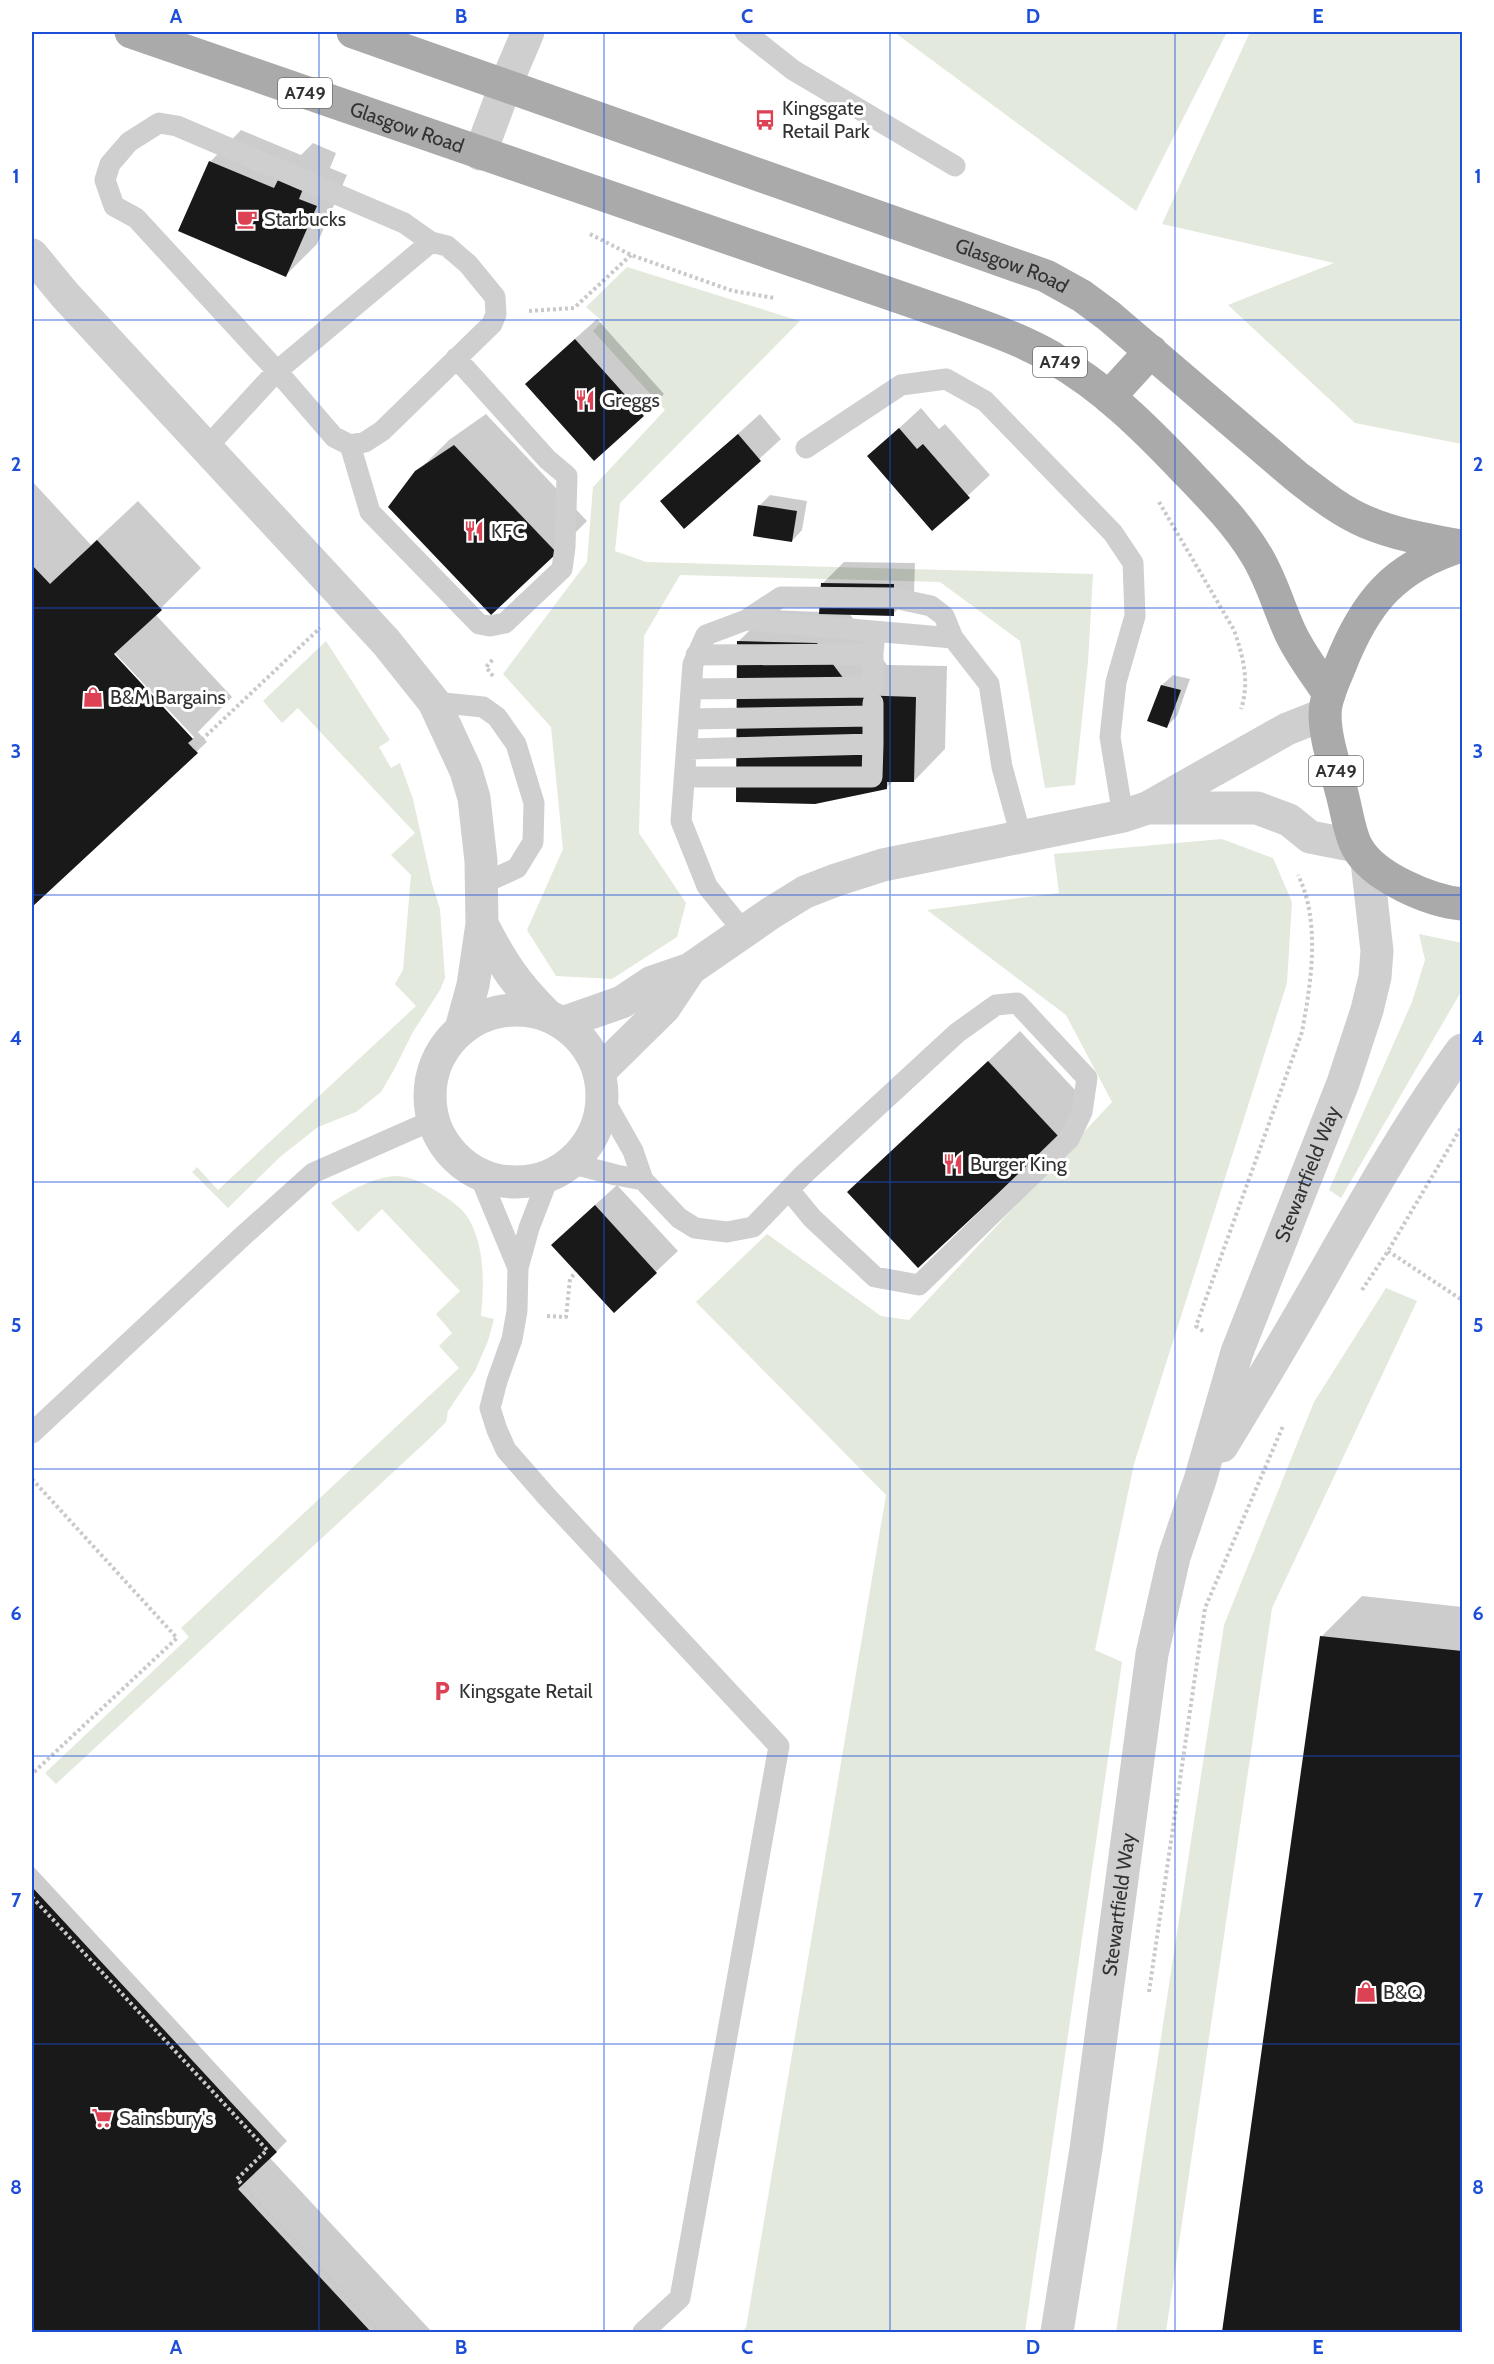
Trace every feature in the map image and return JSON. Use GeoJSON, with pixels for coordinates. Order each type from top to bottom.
{"type":"FeatureCollection","features":[{"type":"Feature","properties":{"kind":"main road","name":"Glasgow Road"},"geometry":{"type":"LineString","coordinates":[[131,32],[992,329],[1054,358],[1109,397],[1136,420],[1236,526],[1256,554],[1276,594],[1291,634],[1327,704]]}},
{"type":"Feature","properties":{"kind":"main road","name":"Glasgow Road"},"geometry":{"type":"LineString","coordinates":[[353,32],[1046,276],[1082,296],[1151,351],[1287,469],[1325,498],[1364,521],[1384,529],[1412,537],[1462,546]]}},
{"type":"Feature","properties":{"kind":"main road"},"geometry":{"type":"LineString","coordinates":[[1109,397],[1151,351]]}},
{"type":"Feature","properties":{"kind":"main road","name":"A749"},"geometry":{"type":"LineString","coordinates":[[1361,854],[1330,746],[1327,704],[1343,657],[1372,603],[1392,582],[1413,566],[1434,555],[1462,546]]}},
{"type":"Feature","properties":{"kind":"main road"},"geometry":{"type":"LineString","coordinates":[[1361,854],[1407,889],[1447,902],[1462,904]]}},
{"type":"Feature","properties":{"kind":"street","name":"Glasgow Road"},"geometry":{"type":"LineString","coordinates":[[480,153],[528,32]]}},
{"type":"Feature","properties":{"kind":"street"},"geometry":{"type":"LineString","coordinates":[[32,255],[65,295],[386,642],[434,702],[466,771],[474,798],[479,833],[482,924],[473,985],[461,1029]]}},
{"type":"Feature","properties":{"kind":"street"},"geometry":{"type":"LineString","coordinates":[[1135,812],[1287,729],[1327,704]]}},
{"type":"Feature","properties":{"kind":"street"},"geometry":{"type":"LineString","coordinates":[[482,924],[505,968],[521,990],[554,1018],[588,1048],[601,1085],[598,1122],[587,1145],[559,1169],[532,1181],[496,1180],[479,1174],[451,1152],[433,1120],[430,1095],[434,1070],[444,1048],[461,1029],[481,1017],[502,1010],[524,1010],[554,1018],[622,1002],[652,982],[690,969],[805,892],[836,880],[883,865],[1135,812],[1257,808],[1288,820],[1310,837],[1361,854]]}},
{"type":"Feature","properties":{"kind":"street","name":"Stewartfield Way"},"geometry":{"type":"LineString","coordinates":[[1057,2332],[1086,2150],[1152,1654],[1174,1557],[1200,1480],[1237,1352],[1343,1083],[1375,977],[1377,951],[1361,854]]}},
{"type":"Feature","properties":{"kind":"street"},"geometry":{"type":"LineString","coordinates":[[601,1085],[664,1008],[690,969]]}},
{"type":"Feature","properties":{"kind":"street","name":"Stewartfield Way"},"geometry":{"type":"LineString","coordinates":[[1200,1480],[1268,1370],[1373,1188],[1462,1050]]}},
{"type":"Feature","properties":{"kind":"lane"},"geometry":{"type":"LineString","coordinates":[[745,32],[793,70],[956,166]]}},
{"type":"Feature","properties":{"kind":"lane"},"geometry":{"type":"LineString","coordinates":[[159,123],[177,126],[404,223],[430,242],[447,246],[468,264],[495,297],[496,314],[492,324],[382,431],[365,442],[350,445],[334,436],[278,371],[136,218],[114,207],[105,180],[111,164],[129,142],[159,123]]}},
{"type":"Feature","properties":{"kind":"lane"},"geometry":{"type":"LineString","coordinates":[[207,447],[278,371],[430,242]]}},
{"type":"Feature","properties":{"kind":"lane"},"geometry":{"type":"LineString","coordinates":[[350,445],[370,512],[479,624],[490,627],[505,623],[562,569],[565,547],[567,476],[547,459],[456,358]]}},
{"type":"Feature","properties":{"kind":"lane"},"geometry":{"type":"LineString","coordinates":[[806,448],[901,385],[946,379],[986,401],[1113,533],[1133,563],[1135,616],[1116,682],[1110,738],[1135,812]]}},
{"type":"Feature","properties":{"kind":"lane"},"geometry":{"type":"LineString","coordinates":[[744,932],[707,886],[681,821],[693,664],[706,635],[746,620],[782,597],[894,598],[931,606],[944,616],[953,638],[989,684],[1002,767],[1021,836]]}},
{"type":"Feature","properties":{"kind":"lane"},"geometry":{"type":"LineString","coordinates":[[746,620],[953,638]]}},
{"type":"Feature","properties":{"kind":"lane"},"geometry":{"type":"LineString","coordinates":[[685,777],[872,777],[875,630]]}},
{"type":"Feature","properties":{"kind":"lane"},"geometry":{"type":"LineString","coordinates":[[696,655],[873,654]]}},
{"type":"Feature","properties":{"kind":"lane"},"geometry":{"type":"LineString","coordinates":[[691,689],[873,687]]}},
{"type":"Feature","properties":{"kind":"lane"},"geometry":{"type":"LineString","coordinates":[[434,702],[483,707],[497,717],[516,744],[534,803],[533,842],[517,868],[482,884]]}},
{"type":"Feature","properties":{"kind":"lane"},"geometry":{"type":"LineString","coordinates":[[690,718],[873,716]]}},
{"type":"Feature","properties":{"kind":"lane"},"geometry":{"type":"LineString","coordinates":[[687,749],[873,744]]}},
{"type":"Feature","properties":{"kind":"lane"},"geometry":{"type":"LineString","coordinates":[[601,1085],[633,1151],[643,1180],[679,1218],[695,1228],[727,1232],[753,1227],[789,1190],[957,1033],[996,1005],[1017,1003],[1087,1078],[1082,1112],[1069,1139],[919,1285],[874,1277],[812,1218],[789,1190]]}},
{"type":"Feature","properties":{"kind":"lane"},"geometry":{"type":"LineString","coordinates":[[32,1433],[313,1173],[433,1120]]}},
{"type":"Feature","properties":{"kind":"lane"},"geometry":{"type":"LineString","coordinates":[[643,1180],[559,1169],[529,1228],[518,1268],[517,1311],[512,1339],[490,1408],[496,1430],[506,1450],[778,1746],[680,2298],[643,2332]]}},
{"type":"Feature","properties":{"kind":"lane"},"geometry":{"type":"LineString","coordinates":[[479,1174],[518,1268]]}},
{"type":"Feature","properties":{"kind":"path"},"geometry":{"type":"LineString","coordinates":[[496,314],[573,308],[631,255]]}},
{"type":"Feature","properties":{"kind":"path"},"geometry":{"type":"LineString","coordinates":[[193,748],[348,601]]}},
{"type":"Feature","properties":{"kind":"path"},"geometry":{"type":"LineString","coordinates":[[497,717],[510,698],[486,667],[519,630],[511,617]]}},
{"type":"Feature","properties":{"kind":"path"},"geometry":{"type":"LineString","coordinates":[[1388,1251],[1462,1300]]}},
{"type":"Feature","properties":{"kind":"path"},"geometry":{"type":"LineString","coordinates":[[547,1316],[566,1317],[570,1279],[576,1272]]}},
{"type":"Feature","properties":{"kind":"path"},"geometry":{"type":"LineString","coordinates":[[1149,1994],[1205,1608],[1284,1422]]}},
{"type":"Feature","properties":{"kind":"path"},"geometry":{"type":"LineString","coordinates":[[32,1479],[177,1638],[32,1774]]}},
{"type":"Feature","properties":{"kind":"path"},"geometry":{"type":"LineString","coordinates":[[32,1897],[267,2150],[237,2179],[380,2332]]}},
{"type":"Feature","properties":{"kind":"shaded area"},"geometry":{"type":"Polygon","coordinates":[[[894,32],[1227,32],[1136,211],[894,32]]]}},
{"type":"Feature","properties":{"kind":"shaded area"},"geometry":{"type":"Polygon","coordinates":[[[1250,32],[1462,32],[1462,444],[1355,423],[1228,305],[1334,263],[1162,224],[1250,32]]]}},
{"type":"Feature","properties":{"kind":"shaded area"},"geometry":{"type":"Polygon","coordinates":[[[627,267],[800,321],[620,503],[615,551],[646,562],[1093,574],[1088,662],[1075,785],[1045,788],[1020,641],[940,582],[680,575],[644,636],[639,833],[686,903],[677,937],[612,979],[556,976],[527,930],[563,849],[551,727],[503,674],[587,562],[593,487],[665,410],[593,331],[602,321],[586,307],[627,267]]]}},
{"type":"Feature","properties":{"kind":"shaded area"},"geometry":{"type":"Polygon","coordinates":[[[326,641],[390,740],[379,747],[391,768],[400,763],[413,799],[432,884],[440,909],[445,978],[381,1092],[356,1112],[318,1127],[280,1157],[228,1208],[192,1172],[197,1167],[218,1190],[416,1006],[395,984],[403,970],[411,875],[391,855],[415,833],[298,708],[282,723],[263,701],[326,641]]]}},
{"type":"Feature","properties":{"kind":"shaded area"},"geometry":{"type":"Polygon","coordinates":[[[1222,839],[1273,858],[1292,902],[1287,983],[1134,1464],[1095,1650],[1122,1662],[1025,2332],[741,2332],[746,2328],[886,1495],[696,1302],[767,1234],[881,1316],[909,1320],[1112,1102],[1066,1015],[927,910],[1059,893],[1054,854],[1222,839]]]}},
{"type":"Feature","properties":{"kind":"shaded area"},"geometry":{"type":"Polygon","coordinates":[[[1419,934],[1462,943],[1462,990],[1341,1198],[1329,1190],[1412,1002],[1425,960],[1419,934]]]}},
{"type":"Feature","properties":{"kind":"shaded area"},"geometry":{"type":"Polygon","coordinates":[[[393,1176],[416,1180],[445,1197],[463,1212],[475,1232],[482,1268],[481,1316],[494,1319],[488,1341],[475,1371],[448,1411],[446,1422],[429,1439],[56,1784],[45,1773],[189,1637],[181,1628],[459,1368],[439,1346],[452,1333],[436,1314],[460,1291],[382,1209],[358,1232],[331,1203],[361,1186],[393,1176]]]}},
{"type":"Feature","properties":{"kind":"shaded area"},"geometry":{"type":"Polygon","coordinates":[[[1386,1288],[1417,1301],[1272,1608],[1166,2332],[1116,2332],[1224,1625],[1314,1402],[1386,1288]]]}},
{"type":"Feature","properties":{"kind":"building","name":"Starbucks"},"geometry":{"type":"Polygon","coordinates":[[[209,161],[274,188],[281,174],[305,184],[299,199],[317,206],[286,277],[178,231],[209,161]]]}},
{"type":"Feature","properties":{"kind":"building","name":"Greggs"},"geometry":{"type":"Polygon","coordinates":[[[575,339],[644,416],[594,461],[525,384],[575,339]]]}},
{"type":"Feature","properties":{"kind":"building"},"geometry":{"type":"Polygon","coordinates":[[[899,428],[917,449],[923,444],[970,498],[932,531],[867,456],[899,428]]]}},
{"type":"Feature","properties":{"kind":"building"},"geometry":{"type":"Polygon","coordinates":[[[738,434],[761,461],[684,529],[660,501],[738,434]]]}},
{"type":"Feature","properties":{"kind":"building","name":"KFC"},"geometry":{"type":"Polygon","coordinates":[[[454,445],[557,553],[491,615],[388,507],[415,471],[454,445]]]}},
{"type":"Feature","properties":{"kind":"building"},"geometry":{"type":"Polygon","coordinates":[[[758,505],[797,511],[792,542],[753,536],[758,505]]]}},
{"type":"Feature","properties":{"kind":"building","name":"B&M Bargains"},"geometry":{"type":"Polygon","coordinates":[[[97,540],[162,610],[114,654],[193,739],[188,743],[198,753],[32,907],[32,565],[50,584],[97,540]]]}},
{"type":"Feature","properties":{"kind":"building"},"geometry":{"type":"Polygon","coordinates":[[[821,583],[894,584],[894,616],[819,614],[821,583]]]}},
{"type":"Feature","properties":{"kind":"building"},"geometry":{"type":"Polygon","coordinates":[[[737,641],[817,643],[856,695],[916,697],[914,782],[887,782],[887,789],[815,804],[736,802],[737,641]]]}},
{"type":"Feature","properties":{"kind":"building"},"geometry":{"type":"Polygon","coordinates":[[[1161,685],[1181,690],[1167,728],[1147,721],[1161,685]]]}},
{"type":"Feature","properties":{"kind":"building","name":"Burger King"},"geometry":{"type":"Polygon","coordinates":[[[988,1061],[1059,1137],[918,1268],[847,1192],[988,1061]]]}},
{"type":"Feature","properties":{"kind":"building"},"geometry":{"type":"Polygon","coordinates":[[[595,1205],[657,1273],[614,1313],[551,1245],[595,1205]]]}},
{"type":"Feature","properties":{"kind":"building","name":"B&Q"},"geometry":{"type":"Polygon","coordinates":[[[1320,1636],[1462,1651],[1462,2332],[1222,2332],[1320,1636]]]}},
{"type":"Feature","properties":{"kind":"building","name":"Sainsbury's"},"geometry":{"type":"Polygon","coordinates":[[[32,1887],[277,2152],[238,2189],[371,2332],[32,2332],[32,1887]]]}},
{"type":"Feature","properties":{"kind":"place","name":"Kingsgate Retail Park"},"geometry":{"type":"Point","coordinates":[765,120]}},
{"type":"Feature","properties":{"kind":"place","name":"Starbucks"},"geometry":{"type":"Point","coordinates":[247,219]}},
{"type":"Feature","properties":{"kind":"place","name":"Greggs"},"geometry":{"type":"Point","coordinates":[585,400]}},
{"type":"Feature","properties":{"kind":"place","name":"KFC"},"geometry":{"type":"Point","coordinates":[474,531]}},
{"type":"Feature","properties":{"kind":"place","name":"B&M Bargains"},"geometry":{"type":"Point","coordinates":[93,697]}},
{"type":"Feature","properties":{"kind":"place","name":"Burger King"},"geometry":{"type":"Point","coordinates":[953,1164]}},
{"type":"Feature","properties":{"kind":"place","name":"Kingsgate Retail"},"geometry":{"type":"Point","coordinates":[442,1691]}},
{"type":"Feature","properties":{"kind":"place","name":"B&Q"},"geometry":{"type":"Point","coordinates":[1366,1992]}},
{"type":"Feature","properties":{"kind":"place","name":"Sainsbury's"},"geometry":{"type":"Point","coordinates":[102,2118]}}]}
